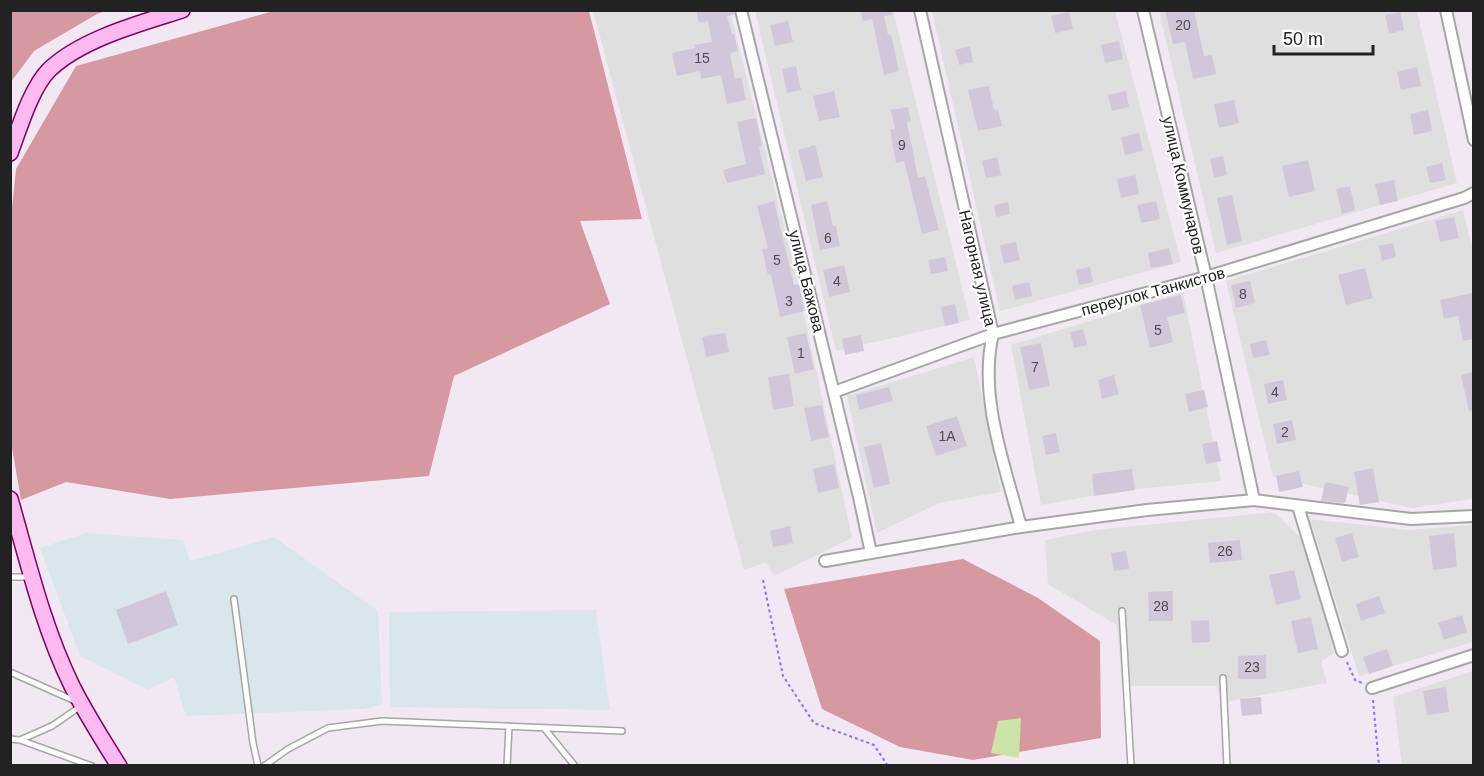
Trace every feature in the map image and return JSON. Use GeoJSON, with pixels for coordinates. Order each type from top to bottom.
{"type":"FeatureCollection","features":[{"type":"Feature","properties":{"kind":"street"},"geometry":{"type":"LineString","coordinates":[[10,153],[30,101],[48,71],[72,53],[124,28],[182,10]]}},
{"type":"Feature","properties":{"kind":"street","name":"улица Бажова"},"geometry":{"type":"LineString","coordinates":[[741,10],[871,553]]}},
{"type":"Feature","properties":{"kind":"street","name":"Нагорная улица"},"geometry":{"type":"LineString","coordinates":[[920,10],[993,334],[989,351],[992,418],[1021,527]]}},
{"type":"Feature","properties":{"kind":"street","name":"улица Коммунаров"},"geometry":{"type":"LineString","coordinates":[[1143,10],[1206,277],[1254,500]]}},
{"type":"Feature","properties":{"kind":"street"},"geometry":{"type":"LineString","coordinates":[[1446,10],[1473,140]]}},
{"type":"Feature","properties":{"kind":"street","name":"переулок Танкистов"},"geometry":{"type":"LineString","coordinates":[[834,392],[993,334],[1206,277],[1464,198],[1473,193]]}},
{"type":"Feature","properties":{"kind":"street"},"geometry":{"type":"LineString","coordinates":[[10,499],[51,635],[71,685],[92,725],[119,765]]}},
{"type":"Feature","properties":{"kind":"street"},"geometry":{"type":"LineString","coordinates":[[825,561],[1021,527],[1147,510],[1254,500],[1411,519],[1473,516]]}},
{"type":"Feature","properties":{"kind":"street"},"geometry":{"type":"LineString","coordinates":[[1298,506],[1342,651]]}},
{"type":"Feature","properties":{"kind":"street"},"geometry":{"type":"LineString","coordinates":[[1372,688],[1473,655]]}},
{"type":"Feature","properties":{"kind":"lane"},"geometry":{"type":"LineString","coordinates":[[10,577],[32,577]]}},
{"type":"Feature","properties":{"kind":"lane"},"geometry":{"type":"LineString","coordinates":[[234,599],[253,743],[258,765]]}},
{"type":"Feature","properties":{"kind":"lane"},"geometry":{"type":"LineString","coordinates":[[1122,611],[1131,765]]}},
{"type":"Feature","properties":{"kind":"lane"},"geometry":{"type":"LineString","coordinates":[[10,672],[82,705]]}},
{"type":"Feature","properties":{"kind":"lane"},"geometry":{"type":"LineString","coordinates":[[1223,678],[1227,765]]}},
{"type":"Feature","properties":{"kind":"lane"},"geometry":{"type":"LineString","coordinates":[[20,740],[52,726],[82,705]]}},
{"type":"Feature","properties":{"kind":"lane"},"geometry":{"type":"LineString","coordinates":[[264,765],[288,749],[328,728],[382,721],[622,731]]}},
{"type":"Feature","properties":{"kind":"lane"},"geometry":{"type":"LineString","coordinates":[[507,765],[508,726]]}},
{"type":"Feature","properties":{"kind":"lane"},"geometry":{"type":"LineString","coordinates":[[544,728],[575,765]]}},
{"type":"Feature","properties":{"kind":"lane"},"geometry":{"type":"LineString","coordinates":[[10,739],[20,740],[92,765]]}},
{"type":"Feature","properties":{"kind":"path"},"geometry":{"type":"LineString","coordinates":[[763,580],[783,676],[795,695],[814,723],[874,745],[888,765]]}},
{"type":"Feature","properties":{"kind":"path"},"geometry":{"type":"LineString","coordinates":[[1342,651],[1355,680],[1372,688],[1379,765]]}},
{"type":"Feature","properties":{"kind":"shaded area"},"geometry":{"type":"Polygon","coordinates":[[[11,10],[106,11],[34,51],[11,82],[11,10]]]}},
{"type":"Feature","properties":{"kind":"shaded area"},"geometry":{"type":"Polygon","coordinates":[[[274,11],[589,11],[642,219],[580,221],[610,304],[454,376],[429,476],[170,499],[66,482],[21,500],[10,436],[10,227],[16,169],[76,66],[274,11]]]}},
{"type":"Feature","properties":{"kind":"shaded area"},"geometry":{"type":"Polygon","coordinates":[[[593,11],[730,11],[792,258],[852,538],[774,576],[766,562],[744,570],[593,11]]]}},
{"type":"Feature","properties":{"kind":"shaded area"},"geometry":{"type":"Polygon","coordinates":[[[755,11],[893,11],[970,320],[836,351],[755,11]]]}},
{"type":"Feature","properties":{"kind":"shaded area"},"geometry":{"type":"Polygon","coordinates":[[[932,11],[1115,11],[1181,262],[1000,311],[932,11]]]}},
{"type":"Feature","properties":{"kind":"shaded area"},"geometry":{"type":"Polygon","coordinates":[[[1159,11],[1417,11],[1457,183],[1216,253],[1159,11]]]}},
{"type":"Feature","properties":{"kind":"shaded area"},"geometry":{"type":"Polygon","coordinates":[[[1463,210],[1474,256],[1473,499],[1412,508],[1273,477],[1226,281],[1463,210]]]}},
{"type":"Feature","properties":{"kind":"shaded area"},"geometry":{"type":"Polygon","coordinates":[[[1183,292],[1221,481],[1125,490],[1041,505],[1011,345],[1183,292]]]}},
{"type":"Feature","properties":{"kind":"shaded area"},"geometry":{"type":"Polygon","coordinates":[[[974,357],[1001,492],[939,503],[877,533],[847,396],[974,357]]]}},
{"type":"Feature","properties":{"kind":"shaded area"},"geometry":{"type":"Polygon","coordinates":[[[1274,512],[1305,542],[1334,653],[1321,662],[1327,683],[1225,702],[1216,686],[1122,686],[1117,625],[1048,584],[1045,540],[1095,530],[1274,512]]]}},
{"type":"Feature","properties":{"kind":"shaded area"},"geometry":{"type":"Polygon","coordinates":[[[1310,519],[1408,530],[1473,525],[1473,642],[1359,676],[1310,519]]]}},
{"type":"Feature","properties":{"kind":"shaded area"},"geometry":{"type":"Polygon","coordinates":[[[86,533],[183,540],[190,561],[274,537],[378,611],[382,704],[364,709],[186,716],[174,677],[148,690],[80,656],[40,548],[86,533]]]}},
{"type":"Feature","properties":{"kind":"shaded area"},"geometry":{"type":"Polygon","coordinates":[[[963,559],[1038,598],[1100,641],[1101,738],[973,760],[900,747],[822,709],[784,589],[963,559]]]}},
{"type":"Feature","properties":{"kind":"shaded area"},"geometry":{"type":"Polygon","coordinates":[[[596,610],[610,710],[390,707],[389,612],[596,610]]]}},
{"type":"Feature","properties":{"kind":"shaded area"},"geometry":{"type":"Polygon","coordinates":[[[1473,671],[1473,765],[1402,765],[1393,697],[1473,671]]]}},
{"type":"Feature","properties":{"kind":"shaded area"},"geometry":{"type":"Polygon","coordinates":[[[1021,718],[1019,758],[991,753],[998,721],[1021,718]]]}},
{"type":"Feature","properties":{"kind":"building"},"geometry":{"type":"Polygon","coordinates":[[[696,10],[734,10],[734,15],[727,16],[738,51],[730,53],[735,79],[741,77],[746,100],[727,104],[721,75],[701,79],[700,71],[677,76],[672,53],[695,48],[694,45],[712,42],[708,21],[699,23],[696,10]]]}},
{"type":"Feature","properties":{"kind":"building"},"geometry":{"type":"Polygon","coordinates":[[[860,10],[891,10],[892,15],[884,16],[888,35],[891,34],[899,71],[884,75],[872,19],[863,21],[860,10]]]}},
{"type":"Feature","properties":{"kind":"building"},"geometry":{"type":"Polygon","coordinates":[[[1165,10],[1194,10],[1204,56],[1212,55],[1216,74],[1193,79],[1185,42],[1173,44],[1165,10]]]}},
{"type":"Feature","properties":{"kind":"building"},"geometry":{"type":"Polygon","coordinates":[[[1069,12],[1073,29],[1055,33],[1051,16],[1069,12]]]}},
{"type":"Feature","properties":{"kind":"building"},"geometry":{"type":"Polygon","coordinates":[[[1400,12],[1404,30],[1389,34],[1385,15],[1400,12]]]}},
{"type":"Feature","properties":{"kind":"building"},"geometry":{"type":"Polygon","coordinates":[[[788,21],[793,42],[775,46],[770,25],[788,21]]]}},
{"type":"Feature","properties":{"kind":"building"},"geometry":{"type":"Polygon","coordinates":[[[1119,41],[1123,59],[1105,63],[1101,45],[1119,41]]]}},
{"type":"Feature","properties":{"kind":"building"},"geometry":{"type":"Polygon","coordinates":[[[970,46],[973,62],[959,65],[955,50],[970,46]]]}},
{"type":"Feature","properties":{"kind":"building"},"geometry":{"type":"Polygon","coordinates":[[[796,66],[801,90],[787,93],[782,69],[796,66]]]}},
{"type":"Feature","properties":{"kind":"building"},"geometry":{"type":"Polygon","coordinates":[[[1417,67],[1421,86],[1401,90],[1397,72],[1417,67]]]}},
{"type":"Feature","properties":{"kind":"building"},"geometry":{"type":"Polygon","coordinates":[[[989,86],[994,110],[998,109],[1002,126],[978,131],[968,90],[989,86]]]}},
{"type":"Feature","properties":{"kind":"building"},"geometry":{"type":"Polygon","coordinates":[[[834,91],[840,117],[819,121],[813,96],[834,91]]]}},
{"type":"Feature","properties":{"kind":"building"},"geometry":{"type":"Polygon","coordinates":[[[1126,91],[1129,107],[1112,111],[1108,95],[1126,91]]]}},
{"type":"Feature","properties":{"kind":"building"},"geometry":{"type":"Polygon","coordinates":[[[1234,100],[1239,123],[1219,128],[1214,104],[1234,100]]]}},
{"type":"Feature","properties":{"kind":"building"},"geometry":{"type":"Polygon","coordinates":[[[908,107],[911,121],[907,122],[918,178],[925,176],[939,230],[922,234],[904,161],[896,163],[890,130],[895,129],[891,110],[908,107]]]}},
{"type":"Feature","properties":{"kind":"building"},"geometry":{"type":"Polygon","coordinates":[[[1428,110],[1432,131],[1414,135],[1410,114],[1428,110]]]}},
{"type":"Feature","properties":{"kind":"building"},"geometry":{"type":"Polygon","coordinates":[[[756,118],[765,174],[727,183],[723,170],[746,164],[737,122],[756,118]]]}},
{"type":"Feature","properties":{"kind":"building"},"geometry":{"type":"Polygon","coordinates":[[[1139,133],[1143,151],[1125,155],[1121,137],[1139,133]]]}},
{"type":"Feature","properties":{"kind":"building"},"geometry":{"type":"Polygon","coordinates":[[[815,145],[823,177],[806,181],[798,150],[815,145]]]}},
{"type":"Feature","properties":{"kind":"building"},"geometry":{"type":"Polygon","coordinates":[[[1223,156],[1227,175],[1214,178],[1210,159],[1223,156]]]}},
{"type":"Feature","properties":{"kind":"building"},"geometry":{"type":"Polygon","coordinates":[[[997,157],[1001,175],[986,178],[982,161],[997,157]]]}},
{"type":"Feature","properties":{"kind":"building"},"geometry":{"type":"Polygon","coordinates":[[[1308,160],[1315,191],[1289,197],[1282,166],[1308,160]]]}},
{"type":"Feature","properties":{"kind":"building"},"geometry":{"type":"Polygon","coordinates":[[[1442,163],[1446,180],[1430,183],[1426,167],[1442,163]]]}},
{"type":"Feature","properties":{"kind":"building"},"geometry":{"type":"Polygon","coordinates":[[[1135,175],[1139,194],[1121,198],[1117,179],[1135,175]]]}},
{"type":"Feature","properties":{"kind":"building"},"geometry":{"type":"Polygon","coordinates":[[[1394,180],[1398,201],[1380,205],[1375,184],[1394,180]]]}},
{"type":"Feature","properties":{"kind":"building"},"geometry":{"type":"Polygon","coordinates":[[[1350,186],[1355,210],[1342,214],[1336,189],[1350,186]]]}},
{"type":"Feature","properties":{"kind":"building"},"geometry":{"type":"Polygon","coordinates":[[[1232,195],[1242,241],[1227,245],[1217,198],[1232,195]]]}},
{"type":"Feature","properties":{"kind":"building"},"geometry":{"type":"Polygon","coordinates":[[[774,201],[794,285],[799,284],[805,311],[780,317],[771,274],[768,275],[762,249],[768,248],[757,206],[774,201]]]}},
{"type":"Feature","properties":{"kind":"building"},"geometry":{"type":"Polygon","coordinates":[[[827,201],[840,246],[820,250],[811,205],[827,201]]]}},
{"type":"Feature","properties":{"kind":"building"},"geometry":{"type":"Polygon","coordinates":[[[1156,201],[1160,219],[1141,223],[1137,205],[1156,201]]]}},
{"type":"Feature","properties":{"kind":"building"},"geometry":{"type":"Polygon","coordinates":[[[1008,202],[1010,214],[996,217],[994,205],[1008,202]]]}},
{"type":"Feature","properties":{"kind":"building"},"geometry":{"type":"Polygon","coordinates":[[[1454,217],[1459,238],[1440,242],[1435,221],[1454,217]]]}},
{"type":"Feature","properties":{"kind":"building"},"geometry":{"type":"Polygon","coordinates":[[[1016,242],[1020,260],[1004,264],[1000,245],[1016,242]]]}},
{"type":"Feature","properties":{"kind":"building"},"geometry":{"type":"Polygon","coordinates":[[[1393,243],[1396,257],[1382,261],[1379,246],[1393,243]]]}},
{"type":"Feature","properties":{"kind":"building"},"geometry":{"type":"Polygon","coordinates":[[[1169,248],[1173,264],[1151,268],[1148,253],[1169,248]]]}},
{"type":"Feature","properties":{"kind":"building"},"geometry":{"type":"Polygon","coordinates":[[[945,257],[948,271],[931,274],[928,260],[945,257]]]}},
{"type":"Feature","properties":{"kind":"building"},"geometry":{"type":"Polygon","coordinates":[[[844,265],[850,292],[829,297],[823,270],[844,265]]]}},
{"type":"Feature","properties":{"kind":"building"},"geometry":{"type":"Polygon","coordinates":[[[1090,267],[1093,282],[1079,285],[1076,270],[1090,267]]]}},
{"type":"Feature","properties":{"kind":"building"},"geometry":{"type":"Polygon","coordinates":[[[1365,268],[1373,298],[1346,305],[1338,275],[1365,268]]]}},
{"type":"Feature","properties":{"kind":"building"},"geometry":{"type":"Polygon","coordinates":[[[1250,281],[1255,303],[1236,308],[1231,285],[1250,281]]]}},
{"type":"Feature","properties":{"kind":"building"},"geometry":{"type":"Polygon","coordinates":[[[1029,282],[1032,296],[1015,300],[1012,286],[1029,282]]]}},
{"type":"Feature","properties":{"kind":"building"},"geometry":{"type":"Polygon","coordinates":[[[1473,293],[1473,339],[1463,341],[1458,316],[1444,319],[1440,300],[1473,293]]]}},
{"type":"Feature","properties":{"kind":"building"},"geometry":{"type":"Polygon","coordinates":[[[1181,295],[1185,313],[1167,317],[1173,342],[1150,348],[1140,305],[1181,295]]]}},
{"type":"Feature","properties":{"kind":"building"},"geometry":{"type":"Polygon","coordinates":[[[955,304],[959,323],[945,326],[941,307],[955,304]]]}},
{"type":"Feature","properties":{"kind":"building"},"geometry":{"type":"Polygon","coordinates":[[[1083,329],[1087,345],[1074,348],[1070,332],[1083,329]]]}},
{"type":"Feature","properties":{"kind":"building"},"geometry":{"type":"Polygon","coordinates":[[[725,333],[729,352],[706,357],[702,337],[725,333]]]}},
{"type":"Feature","properties":{"kind":"building"},"geometry":{"type":"Polygon","coordinates":[[[806,333],[814,369],[795,374],[787,337],[806,333]]]}},
{"type":"Feature","properties":{"kind":"building"},"geometry":{"type":"Polygon","coordinates":[[[861,335],[864,351],[845,355],[842,339],[861,335]]]}},
{"type":"Feature","properties":{"kind":"building"},"geometry":{"type":"Polygon","coordinates":[[[1266,340],[1270,355],[1253,358],[1250,344],[1266,340]]]}},
{"type":"Feature","properties":{"kind":"building"},"geometry":{"type":"Polygon","coordinates":[[[1041,343],[1050,386],[1029,390],[1020,347],[1041,343]]]}},
{"type":"Feature","properties":{"kind":"building"},"geometry":{"type":"Polygon","coordinates":[[[1473,372],[1473,410],[1469,411],[1461,375],[1473,372]]]}},
{"type":"Feature","properties":{"kind":"building"},"geometry":{"type":"Polygon","coordinates":[[[789,374],[794,406],[773,410],[768,377],[789,374]]]}},
{"type":"Feature","properties":{"kind":"building"},"geometry":{"type":"Polygon","coordinates":[[[1114,375],[1119,394],[1102,399],[1098,380],[1114,375]]]}},
{"type":"Feature","properties":{"kind":"building"},"geometry":{"type":"Polygon","coordinates":[[[1283,380],[1287,400],[1268,404],[1264,384],[1283,380]]]}},
{"type":"Feature","properties":{"kind":"building"},"geometry":{"type":"Polygon","coordinates":[[[889,387],[893,401],[859,410],[856,395],[889,387]]]}},
{"type":"Feature","properties":{"kind":"building"},"geometry":{"type":"Polygon","coordinates":[[[1204,390],[1208,407],[1189,412],[1185,394],[1204,390]]]}},
{"type":"Feature","properties":{"kind":"building"},"geometry":{"type":"Polygon","coordinates":[[[822,405],[829,437],[811,441],[804,408],[822,405]]]}},
{"type":"Feature","properties":{"kind":"building"},"geometry":{"type":"Polygon","coordinates":[[[957,416],[967,446],[936,456],[926,426],[957,416]]]}},
{"type":"Feature","properties":{"kind":"building"},"geometry":{"type":"Polygon","coordinates":[[[1292,420],[1296,440],[1277,444],[1273,424],[1292,420]]]}},
{"type":"Feature","properties":{"kind":"building"},"geometry":{"type":"Polygon","coordinates":[[[1056,433],[1060,452],[1046,455],[1042,436],[1056,433]]]}},
{"type":"Feature","properties":{"kind":"building"},"geometry":{"type":"Polygon","coordinates":[[[1217,441],[1221,461],[1206,464],[1202,444],[1217,441]]]}},
{"type":"Feature","properties":{"kind":"building"},"geometry":{"type":"Polygon","coordinates":[[[881,443],[890,484],[874,488],[864,447],[881,443]]]}},
{"type":"Feature","properties":{"kind":"building"},"geometry":{"type":"Polygon","coordinates":[[[834,464],[839,488],[818,493],[813,469],[834,464]]]}},
{"type":"Feature","properties":{"kind":"building"},"geometry":{"type":"Polygon","coordinates":[[[1373,468],[1379,502],[1360,505],[1354,472],[1373,468]]]}},
{"type":"Feature","properties":{"kind":"building"},"geometry":{"type":"Polygon","coordinates":[[[1132,469],[1135,490],[1094,496],[1092,474],[1132,469]]]}},
{"type":"Feature","properties":{"kind":"building"},"geometry":{"type":"Polygon","coordinates":[[[1299,471],[1303,487],[1279,492],[1276,476],[1299,471]]]}},
{"type":"Feature","properties":{"kind":"building"},"geometry":{"type":"Polygon","coordinates":[[[1325,482],[1349,487],[1345,503],[1321,501],[1325,482]]]}},
{"type":"Feature","properties":{"kind":"building"},"geometry":{"type":"Polygon","coordinates":[[[790,526],[793,543],[773,547],[770,531],[790,526]]]}},
{"type":"Feature","properties":{"kind":"building"},"geometry":{"type":"Polygon","coordinates":[[[1352,533],[1359,557],[1342,562],[1335,538],[1352,533]]]}},
{"type":"Feature","properties":{"kind":"building"},"geometry":{"type":"Polygon","coordinates":[[[1454,533],[1457,567],[1433,570],[1429,536],[1454,533]]]}},
{"type":"Feature","properties":{"kind":"building"},"geometry":{"type":"Polygon","coordinates":[[[1240,540],[1242,560],[1210,563],[1208,543],[1240,540]]]}},
{"type":"Feature","properties":{"kind":"building"},"geometry":{"type":"Polygon","coordinates":[[[1126,551],[1129,569],[1114,571],[1111,553],[1126,551]]]}},
{"type":"Feature","properties":{"kind":"building"},"geometry":{"type":"Polygon","coordinates":[[[1294,570],[1301,599],[1276,605],[1269,575],[1294,570]]]}},
{"type":"Feature","properties":{"kind":"building"},"geometry":{"type":"Polygon","coordinates":[[[166,591],[178,625],[128,644],[116,610],[166,591]]]}},
{"type":"Feature","properties":{"kind":"building"},"geometry":{"type":"Polygon","coordinates":[[[1173,591],[1173,621],[1149,621],[1148,592],[1173,591]]]}},
{"type":"Feature","properties":{"kind":"building"},"geometry":{"type":"Polygon","coordinates":[[[1379,596],[1385,613],[1361,621],[1356,604],[1379,596]]]}},
{"type":"Feature","properties":{"kind":"building"},"geometry":{"type":"Polygon","coordinates":[[[1462,615],[1467,632],[1444,640],[1438,623],[1462,615]]]}},
{"type":"Feature","properties":{"kind":"building"},"geometry":{"type":"Polygon","coordinates":[[[1311,617],[1318,649],[1298,653],[1291,621],[1311,617]]]}},
{"type":"Feature","properties":{"kind":"building"},"geometry":{"type":"Polygon","coordinates":[[[1209,620],[1210,642],[1192,643],[1191,621],[1209,620]]]}},
{"type":"Feature","properties":{"kind":"building"},"geometry":{"type":"Polygon","coordinates":[[[1387,649],[1393,666],[1369,674],[1363,657],[1387,649]]]}},
{"type":"Feature","properties":{"kind":"building"},"geometry":{"type":"Polygon","coordinates":[[[1266,655],[1266,679],[1238,679],[1238,656],[1266,655]]]}},
{"type":"Feature","properties":{"kind":"building"},"geometry":{"type":"Polygon","coordinates":[[[1446,687],[1449,712],[1427,715],[1423,691],[1446,687]]]}},
{"type":"Feature","properties":{"kind":"building"},"geometry":{"type":"Polygon","coordinates":[[[1261,697],[1262,714],[1242,716],[1240,699],[1261,697]]]}}]}
